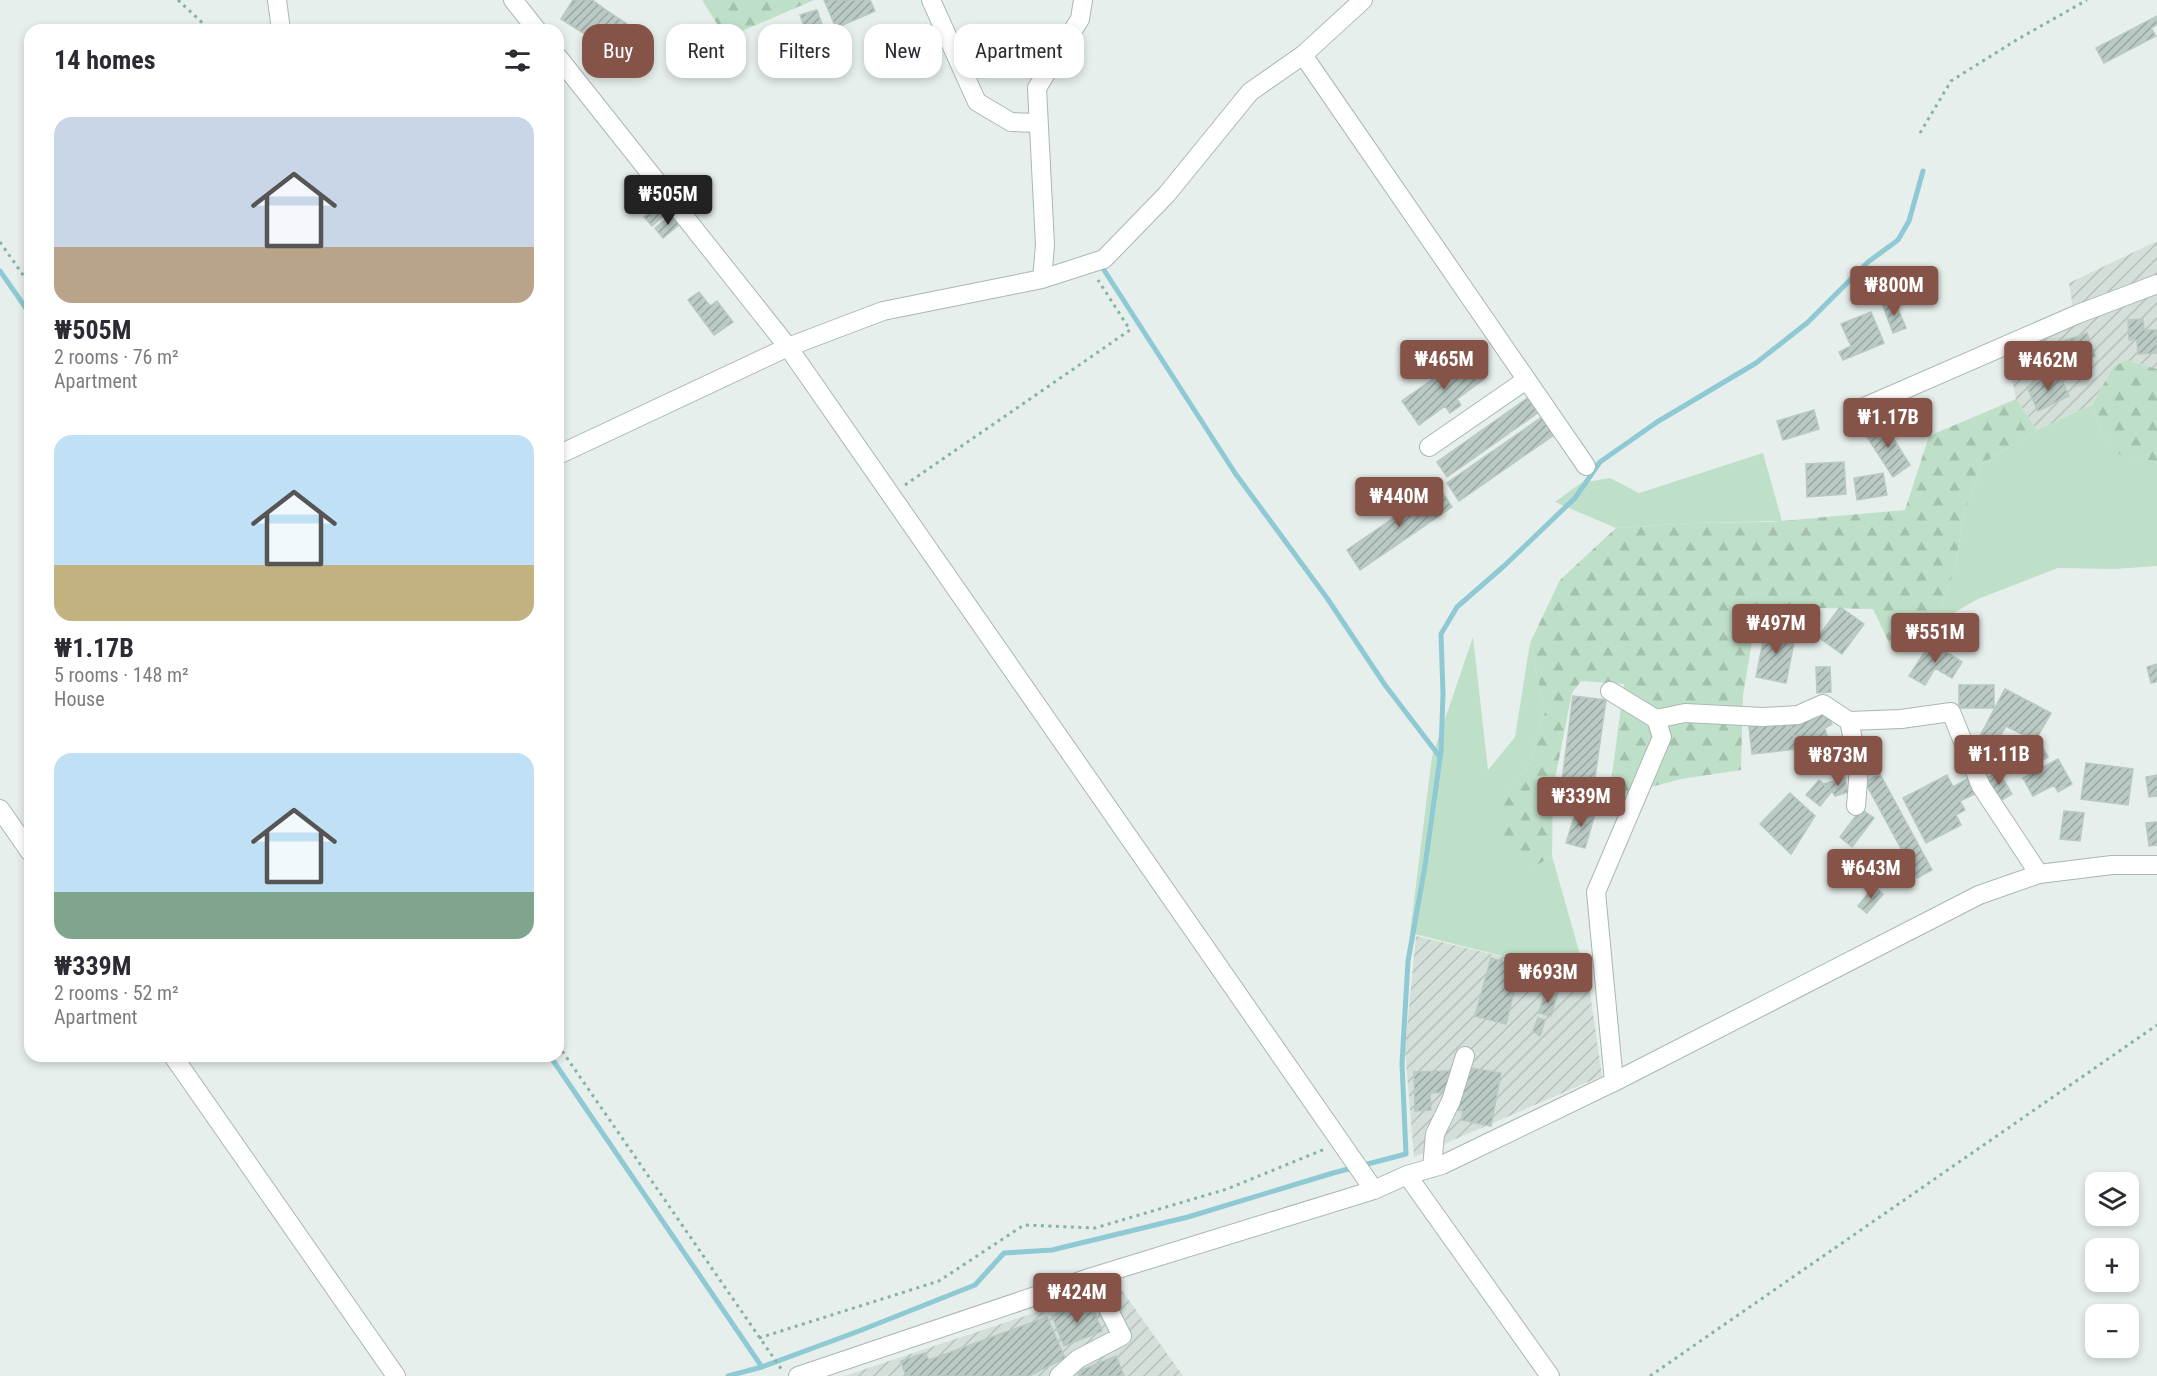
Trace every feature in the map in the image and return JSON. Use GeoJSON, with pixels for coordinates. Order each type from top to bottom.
{"type":"FeatureCollection","features":[{"type":"Feature","properties":{"kind":"street"},"geometry":{"type":"LineString","coordinates":[[277,0],[280,24]]}},
{"type":"Feature","properties":{"kind":"street"},"geometry":{"type":"LineString","coordinates":[[513,0],[532,24]]}},
{"type":"Feature","properties":{"kind":"street"},"geometry":{"type":"LineString","coordinates":[[931,0],[977,102],[1011,122],[1038,123]]}},
{"type":"Feature","properties":{"kind":"street"},"geometry":{"type":"LineString","coordinates":[[1042,279],[1045,245],[1037,88],[1080,19],[1083,0]]}},
{"type":"Feature","properties":{"kind":"street"},"geometry":{"type":"LineString","coordinates":[[564,452],[788,347],[883,311],[1042,279],[1104,259],[1167,194],[1250,92],[1303,56],[1363,0]]}},
{"type":"Feature","properties":{"kind":"street"},"geometry":{"type":"LineString","coordinates":[[1303,56],[1586,466]]}},
{"type":"Feature","properties":{"kind":"street"},"geometry":{"type":"LineString","coordinates":[[564,65],[788,347],[1374,1190]]}},
{"type":"Feature","properties":{"kind":"street"},"geometry":{"type":"LineString","coordinates":[[1856,411],[2078,314],[2157,284]]}},
{"type":"Feature","properties":{"kind":"street"},"geometry":{"type":"LineString","coordinates":[[1429,447],[1526,380]]}},
{"type":"Feature","properties":{"kind":"street"},"geometry":{"type":"LineString","coordinates":[[1610,692],[1656,719],[1662,737],[1596,892],[1614,1082]]}},
{"type":"Feature","properties":{"kind":"street"},"geometry":{"type":"LineString","coordinates":[[1656,719],[1685,713],[1763,717],[1798,715],[1823,704],[1849,721],[1901,719],[1951,712],[1981,786],[2039,874]]}},
{"type":"Feature","properties":{"kind":"street"},"geometry":{"type":"LineString","coordinates":[[1849,721],[1859,768],[1856,806]]}},
{"type":"Feature","properties":{"kind":"street"},"geometry":{"type":"LineString","coordinates":[[0,809],[24,843]]}},
{"type":"Feature","properties":{"kind":"street"},"geometry":{"type":"LineString","coordinates":[[798,1376],[1092,1277],[1374,1190],[1407,1175],[1442,1165],[1614,1082],[1979,895],[2039,874],[2112,865],[2157,866]]}},
{"type":"Feature","properties":{"kind":"street"},"geometry":{"type":"LineString","coordinates":[[1432,1168],[1435,1134],[1451,1101],[1465,1056]]}},
{"type":"Feature","properties":{"kind":"street"},"geometry":{"type":"LineString","coordinates":[[177,1062],[396,1376]]}},
{"type":"Feature","properties":{"kind":"street"},"geometry":{"type":"LineString","coordinates":[[1407,1175],[1550,1376]]}},
{"type":"Feature","properties":{"kind":"street"},"geometry":{"type":"LineString","coordinates":[[1059,1376],[1078,1359],[1122,1336],[1092,1277]]}},
{"type":"Feature","properties":{"kind":"street"},"geometry":{"type":"LineString","coordinates":[[831,1365],[846,1376]]}},
{"type":"Feature","properties":{"kind":"path"},"geometry":{"type":"LineString","coordinates":[[178,0],[204,24]]}},
{"type":"Feature","properties":{"kind":"path"},"geometry":{"type":"LineString","coordinates":[[1920,133],[1951,81],[2018,39],[2087,0]]}},
{"type":"Feature","properties":{"kind":"path"},"geometry":{"type":"LineString","coordinates":[[0,242],[24,276]]}},
{"type":"Feature","properties":{"kind":"path"},"geometry":{"type":"LineString","coordinates":[[891,495],[1130,330],[1098,280]]}},
{"type":"Feature","properties":{"kind":"path"},"geometry":{"type":"LineString","coordinates":[[1650,1376],[2157,1025]]}},
{"type":"Feature","properties":{"kind":"path"},"geometry":{"type":"LineString","coordinates":[[564,1054],[776,1362]]}},
{"type":"Feature","properties":{"kind":"path"},"geometry":{"type":"LineString","coordinates":[[759,1338],[939,1281],[1024,1225],[1095,1228],[1227,1189],[1341,1143]]}},
{"type":"Feature","properties":{"kind":"shaded area"},"geometry":{"type":"Polygon","coordinates":[[[2157,241],[2157,369],[2126,360],[2113,367],[2092,405],[2037,430],[2016,399],[2004,338],[2073,309],[2069,283],[2157,241]]]}},
{"type":"Feature","properties":{"kind":"shaded area"},"geometry":{"type":"Polygon","coordinates":[[[1416,936],[1567,972],[1589,986],[1602,1076],[1414,1157],[1405,1049],[1416,936]]]}},
{"type":"Feature","properties":{"kind":"shaded area"},"geometry":{"type":"Polygon","coordinates":[[[1118,1285],[1183,1376],[844,1376],[1118,1285]]]}},
{"type":"Feature","properties":{"kind":"green space"},"geometry":{"type":"Polygon","coordinates":[[[702,0],[814,0],[746,29],[746,24],[717,24],[702,0]]]}},
{"type":"Feature","properties":{"kind":"green space"},"geometry":{"type":"Polygon","coordinates":[[[2126,360],[2157,369],[2157,462],[2114,453],[2104,438],[2092,405],[2113,367],[2126,360]]]}},
{"type":"Feature","properties":{"kind":"green space"},"geometry":{"type":"Polygon","coordinates":[[[2016,399],[2037,430],[1983,463],[1964,513],[1955,569],[1934,624],[1893,651],[1873,609],[1818,608],[1757,612],[1743,695],[1741,770],[1681,779],[1609,798],[1624,684],[1581,681],[1572,693],[1553,789],[1552,856],[1534,867],[1503,852],[1504,791],[1526,771],[1545,712],[1530,643],[1560,580],[1616,528],[1693,523],[1770,522],[1905,510],[1929,436],[2016,399]]]}},
{"type":"Feature","properties":{"kind":"green space"},"geometry":{"type":"Polygon","coordinates":[[[2092,405],[2104,438],[2114,452],[2157,462],[2157,566],[2115,569],[2058,568],[1978,599],[1934,624],[1955,569],[1964,513],[1983,463],[2037,430],[2092,405]]]}},
{"type":"Feature","properties":{"kind":"green space"},"geometry":{"type":"Polygon","coordinates":[[[1763,453],[1782,521],[1616,528],[1555,502],[1581,483],[1610,478],[1639,493],[1763,453]]]}},
{"type":"Feature","properties":{"kind":"green space"},"geometry":{"type":"Polygon","coordinates":[[[1473,637],[1488,770],[1515,737],[1530,643],[1545,712],[1526,771],[1504,792],[1534,867],[1552,856],[1589,986],[1567,972],[1410,933],[1432,757],[1473,637]]]}},
{"type":"Feature","properties":{"kind":"building"},"geometry":{"type":"Polygon","coordinates":[[[573,0],[592,0],[606,10],[596,24],[582,24],[582,32],[561,19],[573,0]]]}},
{"type":"Feature","properties":{"kind":"building"},"geometry":{"type":"Polygon","coordinates":[[[824,0],[870,0],[875,11],[845,24],[834,24],[824,0]]]}},
{"type":"Feature","properties":{"kind":"building"},"geometry":{"type":"Polygon","coordinates":[[[606,10],[627,24],[596,24],[606,10]]]}},
{"type":"Feature","properties":{"kind":"building"},"geometry":{"type":"Polygon","coordinates":[[[817,10],[822,24],[803,24],[800,15],[817,10]]]}},
{"type":"Feature","properties":{"kind":"building"},"geometry":{"type":"Polygon","coordinates":[[[2157,16],[2157,25],[2151,28],[2156,36],[2104,63],[2096,48],[2157,16]]]}},
{"type":"Feature","properties":{"kind":"building"},"geometry":{"type":"Polygon","coordinates":[[[660,203],[668,212],[652,226],[644,217],[660,203]]]}},
{"type":"Feature","properties":{"kind":"building"},"geometry":{"type":"Polygon","coordinates":[[[672,214],[680,224],[663,238],[655,228],[672,214]]]}},
{"type":"Feature","properties":{"kind":"building"},"geometry":{"type":"Polygon","coordinates":[[[699,292],[710,306],[717,301],[733,322],[714,335],[688,300],[699,292]]]}},
{"type":"Feature","properties":{"kind":"building"},"geometry":{"type":"Polygon","coordinates":[[[1895,302],[1906,328],[1893,333],[1883,306],[1895,302]]]}},
{"type":"Feature","properties":{"kind":"building"},"geometry":{"type":"Polygon","coordinates":[[[1871,312],[1884,343],[1843,360],[1839,352],[1851,346],[1841,324],[1871,312]]]}},
{"type":"Feature","properties":{"kind":"building"},"geometry":{"type":"Polygon","coordinates":[[[2143,319],[2144,330],[2157,330],[2157,353],[2138,354],[2137,340],[2129,340],[2128,320],[2143,319]]]}},
{"type":"Feature","properties":{"kind":"building"},"geometry":{"type":"Polygon","coordinates":[[[2087,333],[2095,356],[2069,365],[2061,342],[2087,333]]]}},
{"type":"Feature","properties":{"kind":"building"},"geometry":{"type":"Polygon","coordinates":[[[1467,355],[1484,379],[1457,399],[1461,405],[1450,413],[1445,406],[1419,425],[1402,401],[1467,355]]]}},
{"type":"Feature","properties":{"kind":"building"},"geometry":{"type":"Polygon","coordinates":[[[2058,372],[2069,396],[2038,411],[2027,387],[2058,372]]]}},
{"type":"Feature","properties":{"kind":"building"},"geometry":{"type":"Polygon","coordinates":[[[1529,397],[1539,412],[1447,477],[1437,462],[1529,397]]]}},
{"type":"Feature","properties":{"kind":"building"},"geometry":{"type":"Polygon","coordinates":[[[1814,410],[1819,429],[1783,440],[1777,421],[1814,410]]]}},
{"type":"Feature","properties":{"kind":"building"},"geometry":{"type":"Polygon","coordinates":[[[1542,417],[1554,435],[1459,501],[1447,483],[1542,417]]]}},
{"type":"Feature","properties":{"kind":"building"},"geometry":{"type":"Polygon","coordinates":[[[1883,422],[1910,465],[1893,477],[1865,434],[1883,422]]]}},
{"type":"Feature","properties":{"kind":"building"},"geometry":{"type":"Polygon","coordinates":[[[1844,462],[1846,494],[1807,497],[1806,464],[1844,462]]]}},
{"type":"Feature","properties":{"kind":"building"},"geometry":{"type":"Polygon","coordinates":[[[1883,473],[1887,495],[1857,500],[1854,478],[1883,473]]]}},
{"type":"Feature","properties":{"kind":"building"},"geometry":{"type":"Polygon","coordinates":[[[1439,487],[1452,507],[1360,570],[1347,550],[1439,487]]]}},
{"type":"Feature","properties":{"kind":"building"},"geometry":{"type":"Polygon","coordinates":[[[1840,607],[1864,624],[1842,654],[1818,637],[1840,607]]]}},
{"type":"Feature","properties":{"kind":"building"},"geometry":{"type":"Polygon","coordinates":[[[1766,627],[1796,632],[1786,683],[1756,677],[1766,627]]]}},
{"type":"Feature","properties":{"kind":"building"},"geometry":{"type":"Polygon","coordinates":[[[1931,642],[1962,662],[1952,678],[1935,668],[1925,685],[1909,676],[1931,642]]]}},
{"type":"Feature","properties":{"kind":"building"},"geometry":{"type":"Polygon","coordinates":[[[2157,664],[2157,682],[2151,683],[2147,667],[2157,664]]]}},
{"type":"Feature","properties":{"kind":"building"},"geometry":{"type":"Polygon","coordinates":[[[1816,667],[1830,667],[1831,692],[1817,693],[1816,667]]]}},
{"type":"Feature","properties":{"kind":"building"},"geometry":{"type":"Polygon","coordinates":[[[1959,685],[1994,685],[1994,708],[1959,708],[1959,685]]]}},
{"type":"Feature","properties":{"kind":"building"},"geometry":{"type":"Polygon","coordinates":[[[2005,689],[2051,713],[2035,741],[2006,726],[1995,746],[1979,738],[2005,689]]]}},
{"type":"Feature","properties":{"kind":"building"},"geometry":{"type":"Polygon","coordinates":[[[1573,696],[1606,700],[1593,792],[1561,788],[1573,696]]]}},
{"type":"Feature","properties":{"kind":"building"},"geometry":{"type":"Polygon","coordinates":[[[1825,711],[1832,724],[1825,728],[1828,741],[1797,749],[1790,722],[1825,711]]]}},
{"type":"Feature","properties":{"kind":"building"},"geometry":{"type":"Polygon","coordinates":[[[1790,722],[1797,749],[1752,754],[1749,727],[1790,722]]]}},
{"type":"Feature","properties":{"kind":"building"},"geometry":{"type":"Polygon","coordinates":[[[2041,745],[2048,757],[2026,770],[2019,757],[2041,745]]]}},
{"type":"Feature","properties":{"kind":"building"},"geometry":{"type":"Polygon","coordinates":[[[2058,759],[2072,784],[2058,792],[2054,785],[2033,796],[2023,778],[2058,759]]]}},
{"type":"Feature","properties":{"kind":"building"},"geometry":{"type":"Polygon","coordinates":[[[2086,763],[2133,769],[2128,805],[2081,799],[2086,763]]]}},
{"type":"Feature","properties":{"kind":"building"},"geometry":{"type":"Polygon","coordinates":[[[1998,771],[2012,794],[2000,801],[1986,779],[1998,771]]]}},
{"type":"Feature","properties":{"kind":"building"},"geometry":{"type":"Polygon","coordinates":[[[1880,774],[1932,870],[1917,878],[1865,782],[1880,774]]]}},
{"type":"Feature","properties":{"kind":"building"},"geometry":{"type":"Polygon","coordinates":[[[1947,775],[1953,787],[1967,779],[1975,794],[1960,801],[1965,810],[1956,815],[1961,825],[1926,843],[1903,798],[1947,775]]]}},
{"type":"Feature","properties":{"kind":"building"},"geometry":{"type":"Polygon","coordinates":[[[2157,775],[2157,796],[2149,797],[2146,777],[2157,775]]]}},
{"type":"Feature","properties":{"kind":"building"},"geometry":{"type":"Polygon","coordinates":[[[1845,778],[1848,792],[1835,796],[1823,784],[1845,778]]]}},
{"type":"Feature","properties":{"kind":"building"},"geometry":{"type":"Polygon","coordinates":[[[1819,780],[1832,791],[1820,806],[1806,795],[1819,780]]]}},
{"type":"Feature","properties":{"kind":"building"},"geometry":{"type":"Polygon","coordinates":[[[1790,793],[1815,816],[1791,854],[1760,824],[1790,793]]]}},
{"type":"Feature","properties":{"kind":"building"},"geometry":{"type":"Polygon","coordinates":[[[1577,808],[1595,814],[1585,848],[1566,843],[1577,808]]]}},
{"type":"Feature","properties":{"kind":"building"},"geometry":{"type":"Polygon","coordinates":[[[1861,809],[1874,818],[1852,847],[1840,837],[1861,809]]]}},
{"type":"Feature","properties":{"kind":"building"},"geometry":{"type":"Polygon","coordinates":[[[2064,811],[2084,813],[2080,841],[2060,839],[2064,811]]]}},
{"type":"Feature","properties":{"kind":"building"},"geometry":{"type":"Polygon","coordinates":[[[2157,822],[2157,845],[2149,846],[2146,823],[2157,822]]]}},
{"type":"Feature","properties":{"kind":"building"},"geometry":{"type":"Polygon","coordinates":[[[1874,886],[1883,894],[1867,913],[1858,906],[1874,886]]]}},
{"type":"Feature","properties":{"kind":"building"},"geometry":{"type":"Polygon","coordinates":[[[1491,958],[1511,964],[1509,974],[1518,976],[1506,1024],[1475,1016],[1491,958]]]}},
{"type":"Feature","properties":{"kind":"building"},"geometry":{"type":"Polygon","coordinates":[[[1545,992],[1557,995],[1551,1016],[1539,1013],[1545,992]]]}},
{"type":"Feature","properties":{"kind":"building"},"geometry":{"type":"Polygon","coordinates":[[[1538,1018],[1545,1020],[1540,1036],[1533,1031],[1538,1018]]]}},
{"type":"Feature","properties":{"kind":"building"},"geometry":{"type":"Polygon","coordinates":[[[1465,1067],[1501,1073],[1491,1126],[1461,1120],[1463,1111],[1457,1110],[1465,1067]]]}},
{"type":"Feature","properties":{"kind":"building"},"geometry":{"type":"Polygon","coordinates":[[[1449,1071],[1450,1092],[1430,1093],[1431,1110],[1415,1111],[1414,1072],[1449,1071]]]}},
{"type":"Feature","properties":{"kind":"building"},"geometry":{"type":"Polygon","coordinates":[[[1090,1301],[1102,1331],[1064,1346],[1052,1316],[1090,1301]]]}},
{"type":"Feature","properties":{"kind":"building"},"geometry":{"type":"Polygon","coordinates":[[[1047,1317],[1065,1358],[1029,1376],[906,1376],[901,1361],[925,1353],[929,1360],[1047,1317]]]}},
{"type":"Feature","properties":{"kind":"building"},"geometry":{"type":"Polygon","coordinates":[[[1116,1356],[1124,1376],[1079,1376],[1077,1372],[1116,1356]]]}},
{"type":"Feature","properties":{"kind":"waterway"},"geometry":{"type":"LineString","coordinates":[[728,1376],[762,1367],[975,1285],[1004,1253],[1052,1250],[1188,1217],[1333,1173],[1406,1154],[1402,1064],[1408,961],[1425,866],[1441,751],[1443,694],[1441,634],[1457,607],[1575,498],[1600,462],[1657,422],[1756,363],[1807,323],[1868,262],[1898,240],[1909,221],[1923,171]]}},
{"type":"Feature","properties":{"kind":"waterway"},"geometry":{"type":"LineString","coordinates":[[1104,270],[1235,473],[1327,598],[1385,685],[1440,757]]}},
{"type":"Feature","properties":{"kind":"waterway"},"geometry":{"type":"LineString","coordinates":[[0,271],[24,305]]}},
{"type":"Feature","properties":{"kind":"waterway"},"geometry":{"type":"LineString","coordinates":[[554,1062],[762,1367]]}}]}
